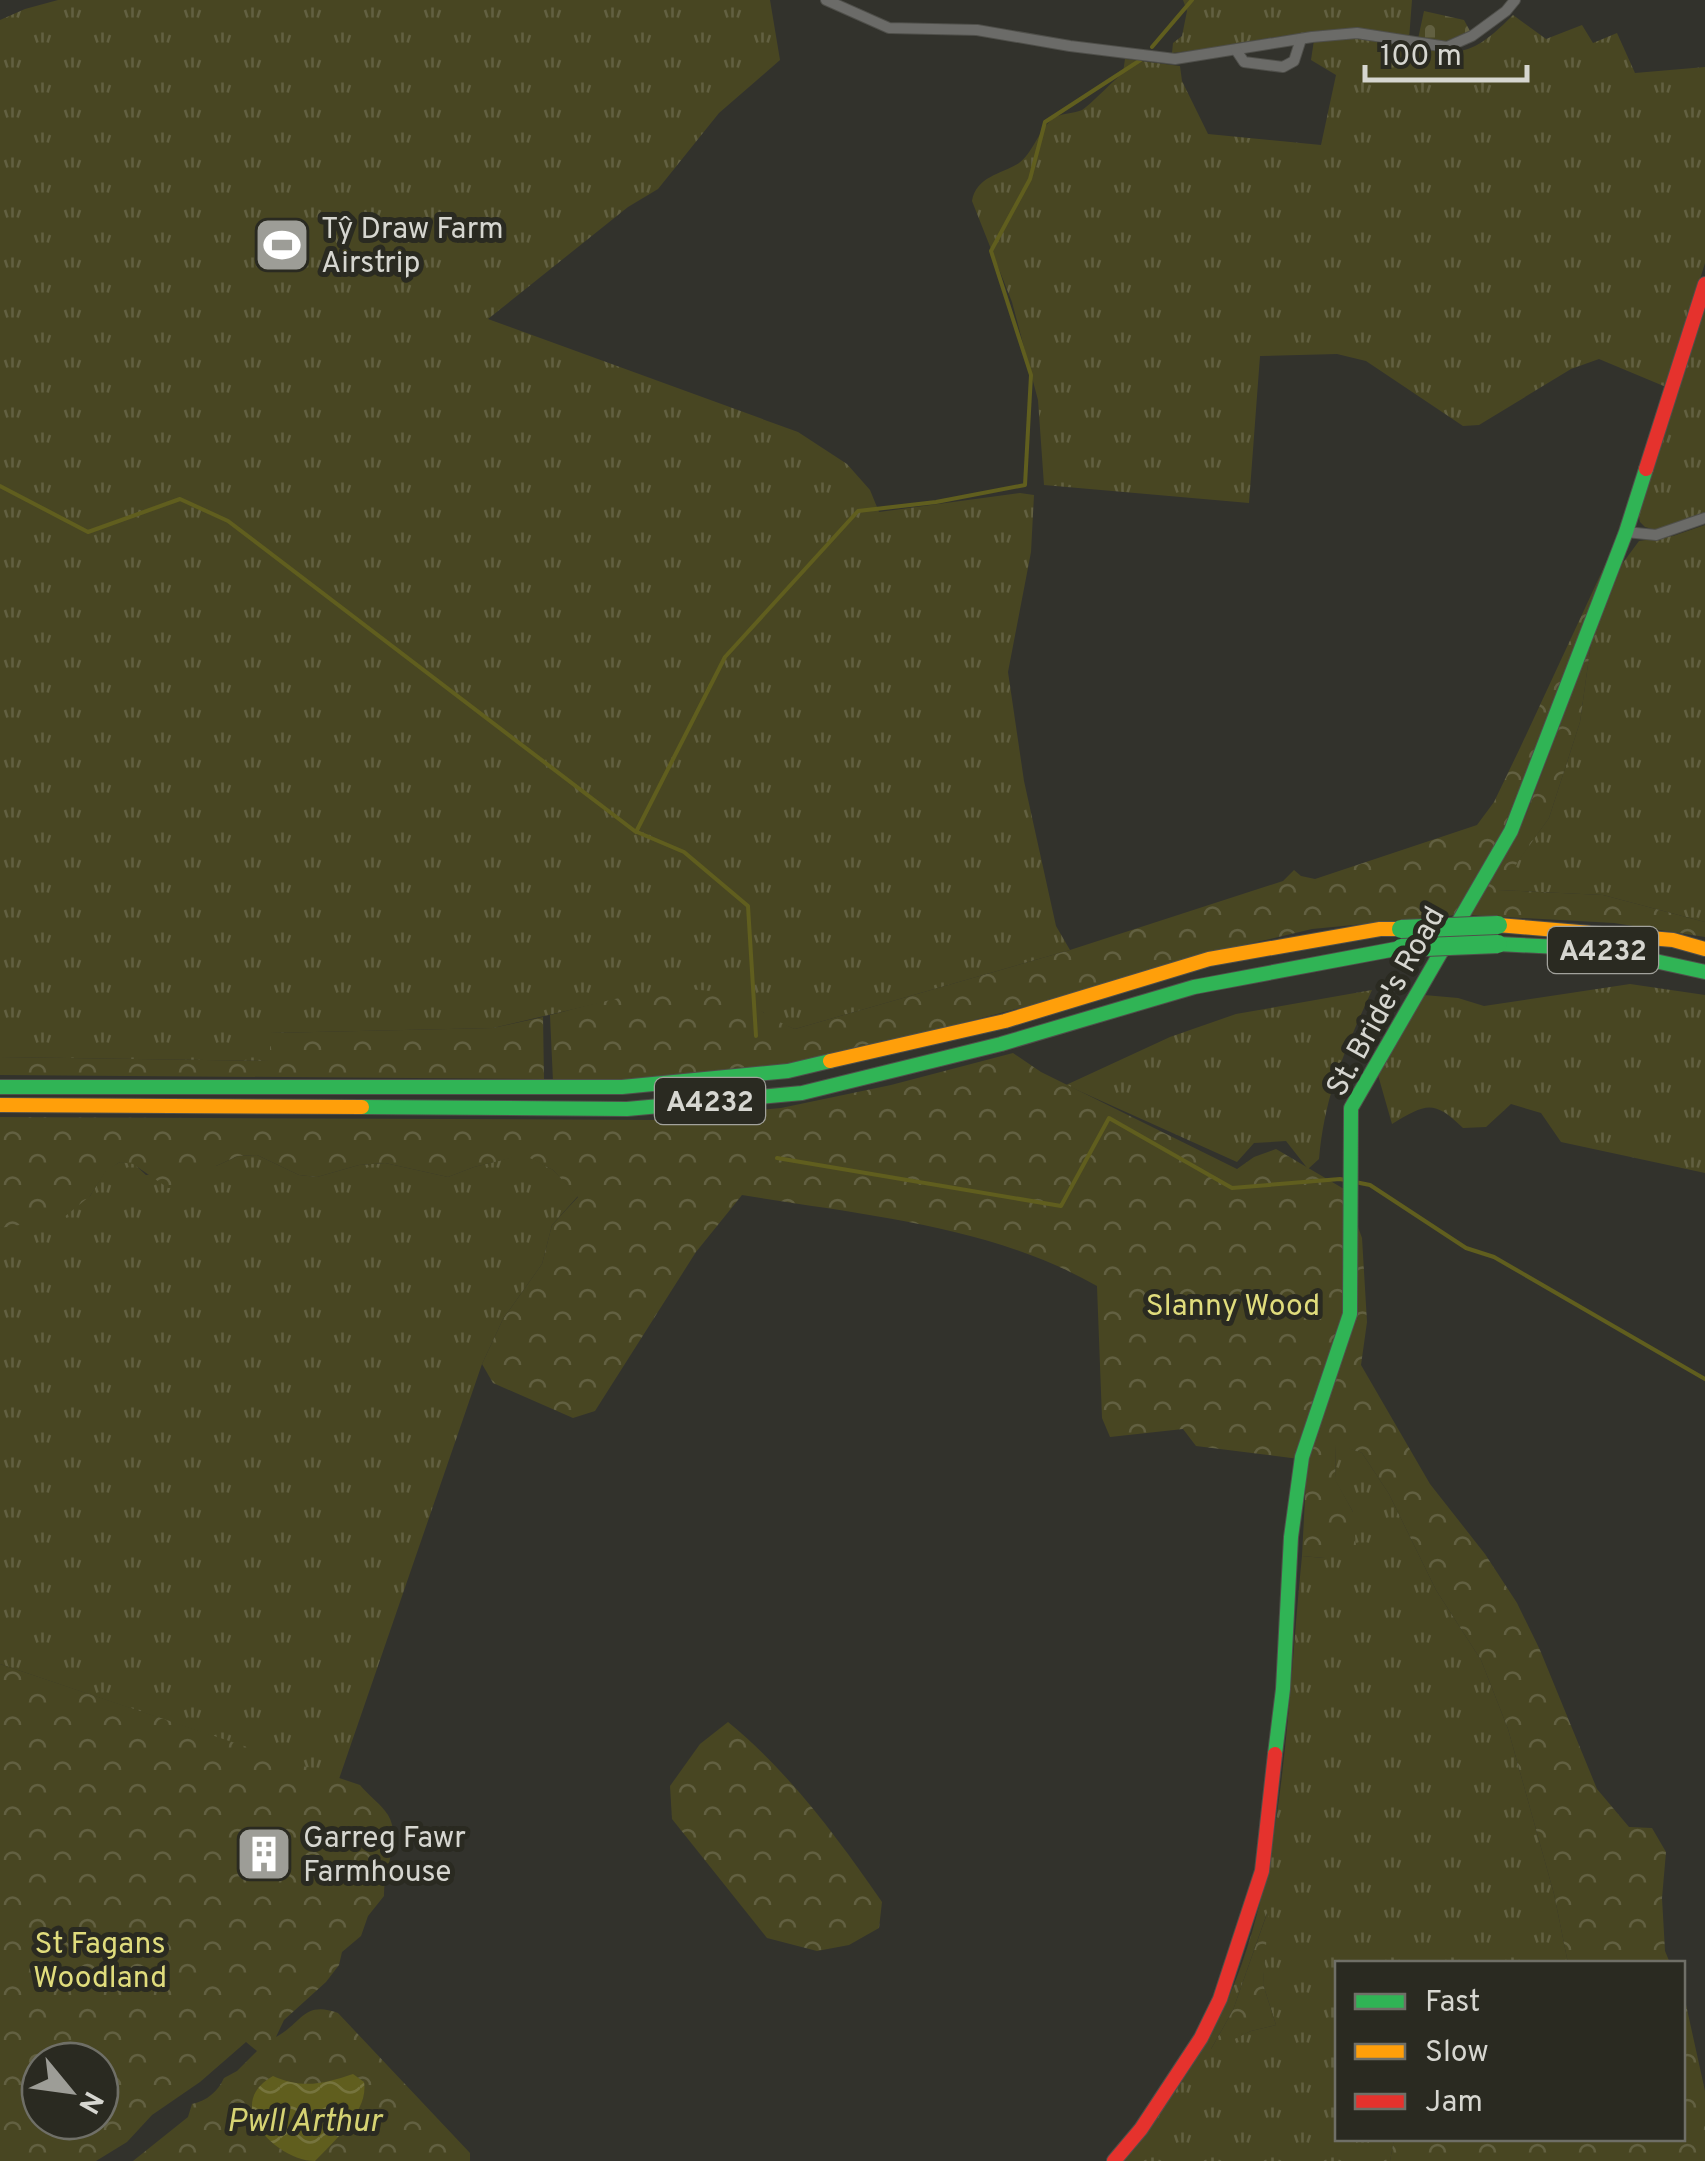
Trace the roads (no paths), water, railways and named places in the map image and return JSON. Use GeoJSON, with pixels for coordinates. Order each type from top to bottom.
{"type":"FeatureCollection","features":[{"type":"Feature","properties":{"kind":"main road","name":"St. Bride's Road"},"geometry":{"type":"LineString","coordinates":[[1114,2161],[1141,2129],[1201,2038],[1220,1999],[1262,1870],[1283,1688],[1292,1537],[1302,1456],[1350,1314],[1351,1108],[1511,831],[1626,532],[1705,284]]}},
{"type":"Feature","properties":{"kind":"main road","name":"A4232"},"geometry":{"type":"LineString","coordinates":[[0,1105],[627,1109],[802,1093],[1001,1044],[1194,987],[1401,939],[1498,925],[1673,940],[1705,949]]}},
{"type":"Feature","properties":{"kind":"main road","name":"A4232"},"geometry":{"type":"LineString","coordinates":[[0,1087],[622,1087],[788,1071],[1004,1021],[1210,959],[1380,929],[1401,939],[1600,949],[1705,972]]}},
{"type":"Feature","properties":{"kind":"street"},"geometry":{"type":"LineString","coordinates":[[826,0],[889,28],[978,30],[1168,59],[1301,39],[1374,34],[1446,47],[1476,34],[1506,12],[1515,0]]}},
{"type":"Feature","properties":{"kind":"street"},"geometry":{"type":"LineString","coordinates":[[1236,50],[1244,62],[1284,67],[1294,61],[1301,39]]}},
{"type":"Feature","properties":{"kind":"street"},"geometry":{"type":"LineString","coordinates":[[1626,532],[1656,535],[1705,518]]}},
{"type":"Feature","properties":{"kind":"water","name":"Pwll Arthur"},"geometry":{"type":"Polygon","coordinates":[[[353,2074],[364,2082],[361,2104],[348,2125],[315,2161],[300,2159],[271,2142],[253,2116],[252,2102],[258,2088],[273,2076],[313,2084],[353,2074]]]}},
{"type":"Feature","properties":{"kind":"waterway"},"geometry":{"type":"LineString","coordinates":[[1152,47],[1192,0]]}},
{"type":"Feature","properties":{"kind":"waterway"},"geometry":{"type":"LineString","coordinates":[[0,486],[88,532],[180,499],[228,521],[636,832],[725,657],[858,511],[936,502],[1025,485],[1031,375],[991,251],[1030,179],[1045,122],[1142,59]]}},
{"type":"Feature","properties":{"kind":"waterway"},"geometry":{"type":"LineString","coordinates":[[637,832],[684,852],[748,906],[756,1036]]}},
{"type":"Feature","properties":{"kind":"waterway"},"geometry":{"type":"LineString","coordinates":[[777,1158],[1061,1206],[1109,1118],[1232,1188],[1340,1179],[1370,1185],[1466,1248],[1494,1257],[1705,1379]]}},
{"type":"Feature","properties":{"kind":"place","name":"Tŷ Draw Farm Airstrip"},"geometry":{"type":"Point","coordinates":[282,245]}},
{"type":"Feature","properties":{"kind":"place","name":"Garreg Fawr Farmhouse"},"geometry":{"type":"Point","coordinates":[264,1854]}},
{"type":"Feature","properties":{"kind":"park label","name":"Slanny Wood"},"geometry":{"type":"Point","coordinates":[1233,1305]}},
{"type":"Feature","properties":{"kind":"park label","name":"St Fagans Woodland"},"geometry":{"type":"Point","coordinates":[100,1960]}}]}
